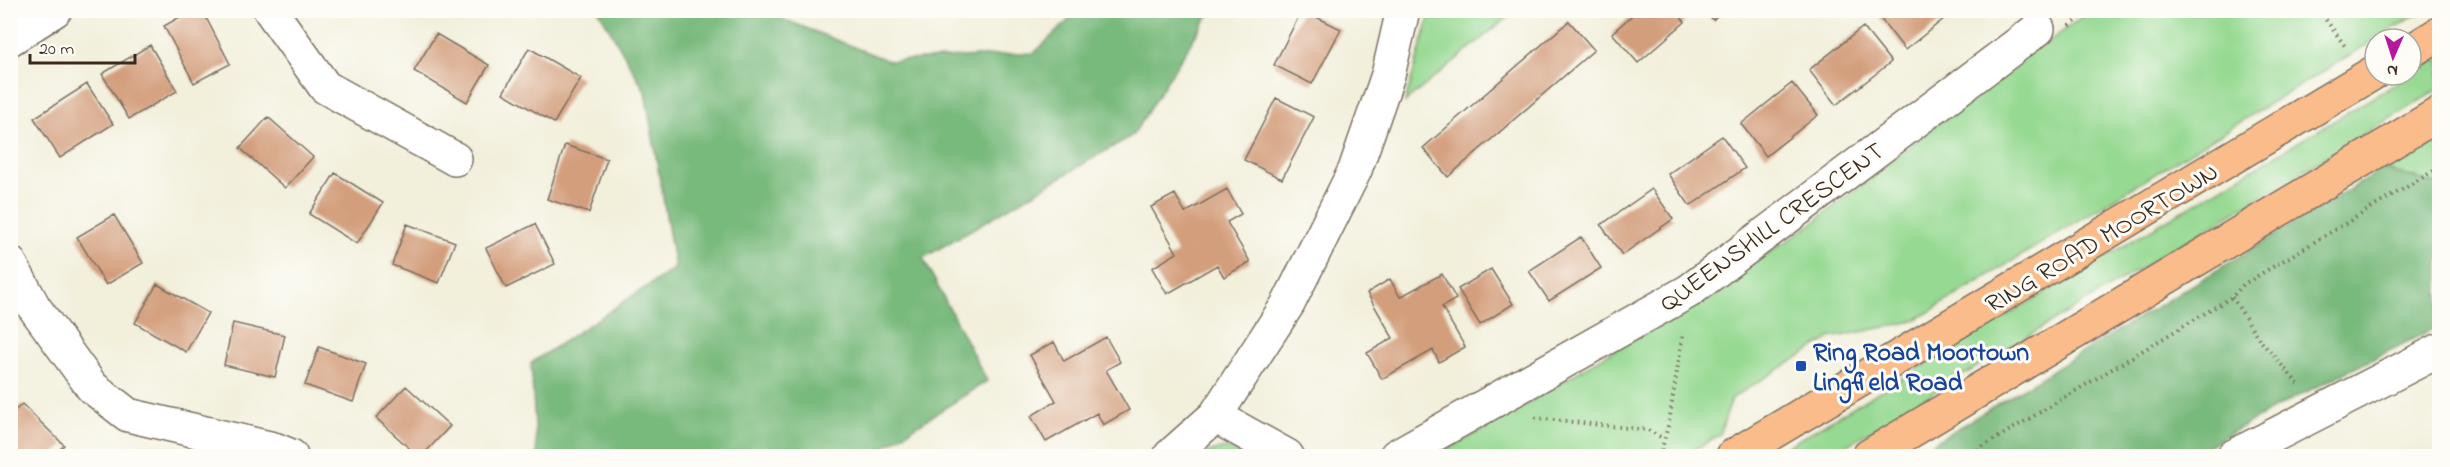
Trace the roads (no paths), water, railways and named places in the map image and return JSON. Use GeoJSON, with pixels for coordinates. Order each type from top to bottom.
{"type":"FeatureCollection","features":[{"type":"Feature","properties":{"kind":"highway"},"geometry":{"type":"LineString","coordinates":[[2423,43],[2439,33]]}},
{"type":"Feature","properties":{"kind":"highway","name":"RING ROAD MOORTOWN"},"geometry":{"type":"LineString","coordinates":[[1733,456],[2363,79]]}},
{"type":"Feature","properties":{"kind":"highway"},"geometry":{"type":"LineString","coordinates":[[1869,456],[2439,113]]}},
{"type":"Feature","properties":{"kind":"street"},"geometry":{"type":"LineString","coordinates":[[10,39],[55,10]]}},
{"type":"Feature","properties":{"kind":"street"},"geometry":{"type":"LineString","coordinates":[[270,10],[325,87],[455,159]]}},
{"type":"Feature","properties":{"kind":"street"},"geometry":{"type":"LineString","coordinates":[[1170,456],[1215,416],[1288,304],[1355,170],[1388,75],[1403,10]]}},
{"type":"Feature","properties":{"kind":"street","name":"QUEENSHILL CRESCENT"},"geometry":{"type":"LineString","coordinates":[[1396,456],[1689,291],[2038,29]]}},
{"type":"Feature","properties":{"kind":"street"},"geometry":{"type":"LineString","coordinates":[[10,263],[34,307],[92,387],[128,415],[274,449],[291,456]]}},
{"type":"Feature","properties":{"kind":"street"},"geometry":{"type":"LineString","coordinates":[[2234,456],[2439,350]]}},
{"type":"Feature","properties":{"kind":"street"},"geometry":{"type":"LineString","coordinates":[[1215,416],[1287,456]]}},
{"type":"Feature","properties":{"kind":"place","name":"Ring Road Moortown Lingfield Road"},"geometry":{"type":"Point","coordinates":[1801,366]}}]}
